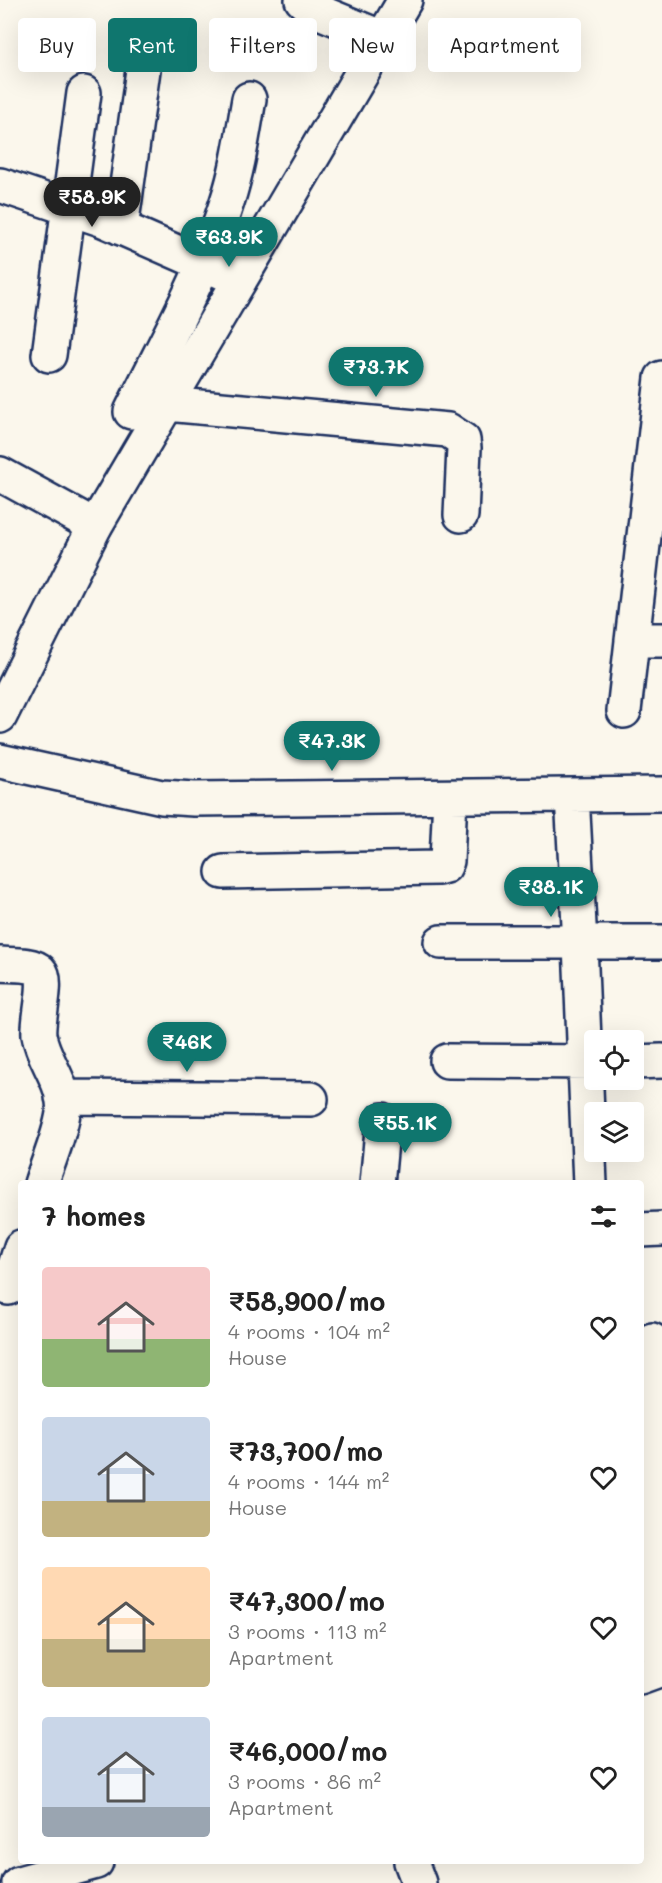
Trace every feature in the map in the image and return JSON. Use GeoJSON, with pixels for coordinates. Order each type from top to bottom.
{"type":"FeatureCollection","features":[{"type":"Feature","properties":{"kind":"street"},"geometry":{"type":"LineString","coordinates":[[302,0],[312,9],[334,18]]}},
{"type":"Feature","properties":{"kind":"street"},"geometry":{"type":"LineString","coordinates":[[395,18],[405,0]]}},
{"type":"Feature","properties":{"kind":"street"},"geometry":{"type":"LineString","coordinates":[[121,228],[143,72]]}},
{"type":"Feature","properties":{"kind":"street"},"geometry":{"type":"LineString","coordinates":[[0,716],[95,526],[363,72]]}},
{"type":"Feature","properties":{"kind":"street"},"geometry":{"type":"LineString","coordinates":[[49,355],[84,93]]}},
{"type":"Feature","properties":{"kind":"street"},"geometry":{"type":"LineString","coordinates":[[131,412],[203,264],[227,203],[237,166],[249,99]]}},
{"type":"Feature","properties":{"kind":"street"},"geometry":{"type":"LineString","coordinates":[[0,185],[121,228],[240,280]]}},
{"type":"Feature","properties":{"kind":"street"},"geometry":{"type":"LineString","coordinates":[[624,711],[647,640],[662,378]]}},
{"type":"Feature","properties":{"kind":"street"},"geometry":{"type":"LineString","coordinates":[[167,404],[448,430],[463,440],[461,515]]}},
{"type":"Feature","properties":{"kind":"street"},"geometry":{"type":"LineString","coordinates":[[0,474],[95,526]]}},
{"type":"Feature","properties":{"kind":"street"},"geometry":{"type":"LineString","coordinates":[[0,761],[162,797],[662,794]]}},
{"type":"Feature","properties":{"kind":"street"},"geometry":{"type":"LineString","coordinates":[[572,795],[587,1030]]}},
{"type":"Feature","properties":{"kind":"street"},"geometry":{"type":"LineString","coordinates":[[222,872],[438,868],[445,866],[450,797]]}},
{"type":"Feature","properties":{"kind":"street"},"geometry":{"type":"LineString","coordinates":[[441,942],[580,944],[662,942]]}},
{"type":"Feature","properties":{"kind":"street"},"geometry":{"type":"LineString","coordinates":[[0,964],[33,967],[41,972],[44,979],[39,1011],[39,1034],[62,1097],[64,1112],[42,1180]]}},
{"type":"Feature","properties":{"kind":"street"},"geometry":{"type":"LineString","coordinates":[[447,1060],[584,1062]]}},
{"type":"Feature","properties":{"kind":"street"},"geometry":{"type":"LineString","coordinates":[[644,1062],[662,1061]]}},
{"type":"Feature","properties":{"kind":"street"},"geometry":{"type":"LineString","coordinates":[[590,1090],[590,1180]]}},
{"type":"Feature","properties":{"kind":"street"},"geometry":{"type":"LineString","coordinates":[[62,1097],[311,1099]]}},
{"type":"Feature","properties":{"kind":"street"},"geometry":{"type":"LineString","coordinates":[[377,1180],[382,1120]]}},
{"type":"Feature","properties":{"kind":"street"},"geometry":{"type":"LineString","coordinates":[[644,1230],[662,1229]]}},
{"type":"Feature","properties":{"kind":"street"},"geometry":{"type":"LineString","coordinates":[[10,1289],[18,1258]]}},
{"type":"Feature","properties":{"kind":"street"},"geometry":{"type":"LineString","coordinates":[[652,1340],[647,1403],[654,1673]]}},
{"type":"Feature","properties":{"kind":"street"},"geometry":{"type":"LineString","coordinates":[[412,1864],[418,1883]]}},
{"type":"Feature","properties":{"kind":"street"},"geometry":{"type":"LineString","coordinates":[[21,1883],[91,1870]]}}]}
